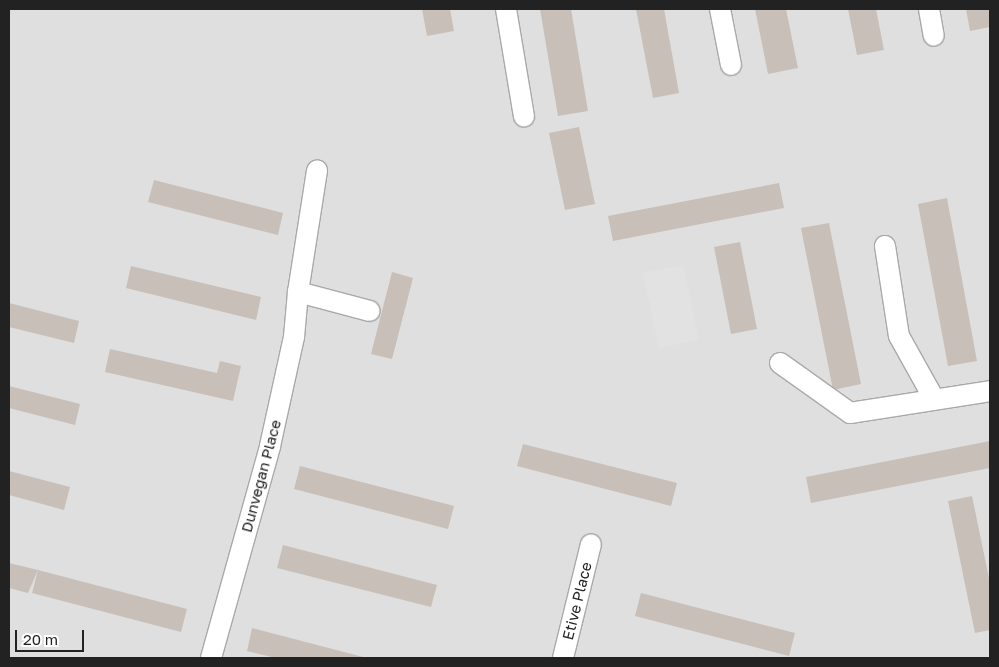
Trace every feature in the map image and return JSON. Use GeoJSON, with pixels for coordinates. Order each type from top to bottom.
{"type":"FeatureCollection","features":[{"type":"Feature","properties":{"kind":"street"},"geometry":{"type":"LineString","coordinates":[[506,9],[524,116]]}},
{"type":"Feature","properties":{"kind":"street"},"geometry":{"type":"LineString","coordinates":[[720,9],[731,65]]}},
{"type":"Feature","properties":{"kind":"street"},"geometry":{"type":"LineString","coordinates":[[929,9],[934,36]]}},
{"type":"Feature","properties":{"kind":"street","name":"Dunvegan Place"},"geometry":{"type":"LineString","coordinates":[[211,658],[270,446],[294,337],[298,292],[318,170]]}},
{"type":"Feature","properties":{"kind":"street"},"geometry":{"type":"LineString","coordinates":[[885,246],[899,336],[934,399]]}},
{"type":"Feature","properties":{"kind":"street"},"geometry":{"type":"LineString","coordinates":[[298,292],[370,311]]}},
{"type":"Feature","properties":{"kind":"street"},"geometry":{"type":"LineString","coordinates":[[780,363],[850,413],[990,391]]}},
{"type":"Feature","properties":{"kind":"street","name":"Etive Place"},"geometry":{"type":"LineString","coordinates":[[563,658],[591,544]]}},
{"type":"Feature","properties":{"kind":"shaded area"},"geometry":{"type":"Polygon","coordinates":[[[9,9],[990,9],[990,658],[9,658],[9,9]]]}},
{"type":"Feature","properties":{"kind":"shaded area"},"geometry":{"type":"Polygon","coordinates":[[[683,265],[699,340],[659,348],[643,273],[683,265]]]}},
{"type":"Feature","properties":{"kind":"building"},"geometry":{"type":"Polygon","coordinates":[[[422,9],[450,9],[454,31],[427,36],[422,9]]]}},
{"type":"Feature","properties":{"kind":"building"},"geometry":{"type":"Polygon","coordinates":[[[540,9],[571,9],[588,111],[558,116],[540,9]]]}},
{"type":"Feature","properties":{"kind":"building"},"geometry":{"type":"Polygon","coordinates":[[[636,9],[664,9],[679,93],[653,98],[636,9]]]}},
{"type":"Feature","properties":{"kind":"building"},"geometry":{"type":"Polygon","coordinates":[[[755,9],[786,9],[798,68],[768,74],[755,9]]]}},
{"type":"Feature","properties":{"kind":"building"},"geometry":{"type":"Polygon","coordinates":[[[848,9],[876,9],[884,50],[857,55],[848,9]]]}},
{"type":"Feature","properties":{"kind":"building"},"geometry":{"type":"Polygon","coordinates":[[[966,9],[990,9],[990,27],[970,31],[966,9]]]}},
{"type":"Feature","properties":{"kind":"building"},"geometry":{"type":"Polygon","coordinates":[[[579,127],[595,204],[565,210],[549,133],[579,127]]]}},
{"type":"Feature","properties":{"kind":"building"},"geometry":{"type":"Polygon","coordinates":[[[154,180],[283,213],[278,235],[148,202],[154,180]]]}},
{"type":"Feature","properties":{"kind":"building"},"geometry":{"type":"Polygon","coordinates":[[[779,183],[784,208],[613,241],[608,216],[779,183]]]}},
{"type":"Feature","properties":{"kind":"building"},"geometry":{"type":"Polygon","coordinates":[[[947,198],[977,361],[948,366],[918,204],[947,198]]]}},
{"type":"Feature","properties":{"kind":"building"},"geometry":{"type":"Polygon","coordinates":[[[829,223],[861,384],[833,390],[801,228],[829,223]]]}},
{"type":"Feature","properties":{"kind":"building"},"geometry":{"type":"Polygon","coordinates":[[[740,242],[757,329],[731,334],[714,247],[740,242]]]}},
{"type":"Feature","properties":{"kind":"building"},"geometry":{"type":"Polygon","coordinates":[[[131,266],[261,297],[256,320],[126,288],[131,266]]]}},
{"type":"Feature","properties":{"kind":"building"},"geometry":{"type":"Polygon","coordinates":[[[392,272],[413,278],[392,359],[371,354],[392,272]]]}},
{"type":"Feature","properties":{"kind":"building"},"geometry":{"type":"Polygon","coordinates":[[[9,303],[79,321],[74,343],[9,327],[9,303]]]}},
{"type":"Feature","properties":{"kind":"building"},"geometry":{"type":"Polygon","coordinates":[[[110,349],[217,373],[220,361],[241,366],[233,401],[105,372],[110,349]]]}},
{"type":"Feature","properties":{"kind":"building"},"geometry":{"type":"Polygon","coordinates":[[[9,386],[80,404],[75,425],[9,408],[9,386]]]}},
{"type":"Feature","properties":{"kind":"building"},"geometry":{"type":"Polygon","coordinates":[[[990,441],[990,468],[811,503],[806,477],[990,441]]]}},
{"type":"Feature","properties":{"kind":"building"},"geometry":{"type":"Polygon","coordinates":[[[523,444],[677,483],[671,506],[517,466],[523,444]]]}},
{"type":"Feature","properties":{"kind":"building"},"geometry":{"type":"Polygon","coordinates":[[[300,466],[454,506],[448,529],[294,489],[300,466]]]}},
{"type":"Feature","properties":{"kind":"building"},"geometry":{"type":"Polygon","coordinates":[[[9,471],[70,487],[64,510],[9,495],[9,471]]]}},
{"type":"Feature","properties":{"kind":"building"},"geometry":{"type":"Polygon","coordinates":[[[972,496],[990,583],[990,630],[975,633],[948,501],[972,496]]]}},
{"type":"Feature","properties":{"kind":"building"},"geometry":{"type":"Polygon","coordinates":[[[283,545],[437,585],[431,607],[277,568],[283,545]]]}},
{"type":"Feature","properties":{"kind":"building"},"geometry":{"type":"Polygon","coordinates":[[[9,563],[38,570],[28,593],[9,588],[9,563]]]}},
{"type":"Feature","properties":{"kind":"building"},"geometry":{"type":"Polygon","coordinates":[[[38,570],[187,609],[181,632],[32,593],[38,570]]]}},
{"type":"Feature","properties":{"kind":"building"},"geometry":{"type":"Polygon","coordinates":[[[641,593],[795,633],[789,656],[635,616],[641,593]]]}},
{"type":"Feature","properties":{"kind":"building"},"geometry":{"type":"Polygon","coordinates":[[[252,628],[367,658],[276,658],[247,651],[252,628]]]}}]}
